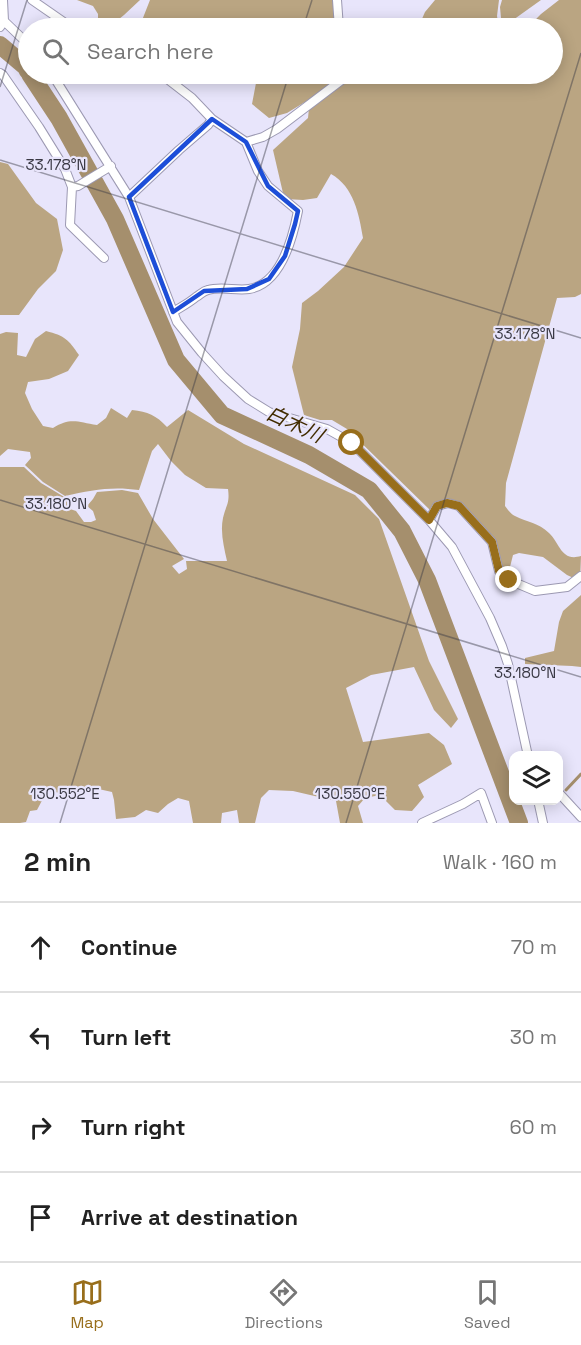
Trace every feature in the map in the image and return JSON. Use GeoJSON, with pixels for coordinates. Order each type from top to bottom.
{"type":"FeatureCollection","features":[{"type":"Feature","properties":{"kind":"street"},"geometry":{"type":"LineString","coordinates":[[3,0],[2,24],[18,36]]}},
{"type":"Feature","properties":{"kind":"street"},"geometry":{"type":"LineString","coordinates":[[32,0],[57,18]]}},
{"type":"Feature","properties":{"kind":"street"},"geometry":{"type":"LineString","coordinates":[[337,0],[338,18]]}},
{"type":"Feature","properties":{"kind":"street"},"geometry":{"type":"LineString","coordinates":[[0,73],[39,127],[75,187],[70,225],[104,258]]}},
{"type":"Feature","properties":{"kind":"street"},"geometry":{"type":"LineString","coordinates":[[58,84],[129,197],[177,322],[202,353],[248,399],[269,412],[327,429],[352,443],[429,520],[452,547],[490,618],[502,646],[527,751]]}},
{"type":"Feature","properties":{"kind":"street"},"geometry":{"type":"LineString","coordinates":[[173,312],[204,291],[214,288],[255,288],[269,279],[285,256],[297,211],[268,186],[258,171],[246,142],[212,119],[192,98],[174,84]]}},
{"type":"Feature","properties":{"kind":"street"},"geometry":{"type":"LineString","coordinates":[[246,142],[263,137],[277,129],[336,84]]}},
{"type":"Feature","properties":{"kind":"street"},"geometry":{"type":"LineString","coordinates":[[129,197],[212,119]]}},
{"type":"Feature","properties":{"kind":"street"},"geometry":{"type":"LineString","coordinates":[[75,187],[111,166]]}},
{"type":"Feature","properties":{"kind":"street"},"geometry":{"type":"LineString","coordinates":[[429,520],[437,506],[447,503],[459,506],[492,542],[499,571],[509,580],[535,591],[567,587],[581,576]]}},
{"type":"Feature","properties":{"kind":"street"},"geometry":{"type":"LineString","coordinates":[[422,823],[481,793],[492,823]]}},
{"type":"Feature","properties":{"kind":"street"},"geometry":{"type":"LineString","coordinates":[[563,798],[581,818]]}},
{"type":"Feature","properties":{"kind":"street"},"geometry":{"type":"LineString","coordinates":[[539,805],[543,823]]}},
{"type":"Feature","properties":{"kind":"highlighted area"},"geometry":{"type":"Polygon","coordinates":[[[212,119],[246,142],[268,186],[298,211],[285,256],[269,279],[247,289],[204,291],[173,312],[129,197],[212,119]]]}},
{"type":"Feature","properties":{"kind":"shaded area"},"geometry":{"type":"Polygon","coordinates":[[[77,0],[140,0],[120,18],[98,18],[93,6],[77,0]]]}},
{"type":"Feature","properties":{"kind":"shaded area"},"geometry":{"type":"Polygon","coordinates":[[[150,0],[335,0],[336,18],[143,18],[150,0]]]}},
{"type":"Feature","properties":{"kind":"shaded area"},"geometry":{"type":"Polygon","coordinates":[[[435,0],[499,0],[497,18],[422,18],[435,0]]]}},
{"type":"Feature","properties":{"kind":"shaded area"},"geometry":{"type":"Polygon","coordinates":[[[502,0],[541,0],[516,18],[501,18],[502,0]]]}},
{"type":"Feature","properties":{"kind":"shaded area"},"geometry":{"type":"Polygon","coordinates":[[[559,0],[581,0],[581,294],[575,297],[557,298],[506,483],[505,506],[514,515],[545,529],[565,554],[574,557],[581,556],[580,581],[567,575],[543,557],[519,553],[513,555],[508,575],[500,568],[497,547],[459,503],[435,504],[430,510],[347,429],[332,420],[320,420],[304,415],[292,367],[300,329],[302,303],[344,267],[363,238],[357,211],[350,194],[339,179],[331,174],[317,198],[286,199],[273,150],[308,118],[309,108],[334,84],[563,84],[563,18],[537,18],[559,0]]]}},
{"type":"Feature","properties":{"kind":"shaded area"},"geometry":{"type":"Polygon","coordinates":[[[256,84],[333,84],[308,102],[287,113],[269,118],[252,104],[256,84]]]}},
{"type":"Feature","properties":{"kind":"shaded area"},"geometry":{"type":"Polygon","coordinates":[[[0,162],[8,164],[36,203],[57,219],[63,250],[56,271],[38,289],[19,315],[0,315],[0,162]]]}},
{"type":"Feature","properties":{"kind":"shaded area"},"geometry":{"type":"Polygon","coordinates":[[[46,331],[66,339],[79,355],[68,371],[49,379],[28,382],[25,393],[43,426],[53,428],[64,422],[74,421],[97,425],[106,418],[111,408],[127,418],[132,410],[147,413],[167,427],[188,410],[244,444],[355,495],[379,519],[429,661],[458,719],[451,728],[434,710],[414,667],[371,675],[346,688],[363,742],[429,733],[444,745],[452,764],[418,785],[424,797],[412,811],[395,810],[380,795],[365,798],[358,806],[363,823],[340,823],[336,801],[293,791],[269,790],[261,798],[255,823],[239,823],[237,810],[222,813],[221,823],[193,823],[189,801],[178,798],[158,813],[146,810],[135,817],[116,819],[112,792],[94,788],[76,795],[47,791],[37,810],[30,811],[26,822],[0,823],[0,467],[24,467],[41,483],[66,498],[70,509],[76,511],[84,522],[96,520],[93,511],[87,506],[97,492],[122,490],[138,493],[153,519],[184,559],[172,566],[179,574],[187,569],[186,561],[227,561],[222,529],[228,489],[206,488],[185,475],[158,444],[152,451],[139,490],[102,489],[65,496],[43,482],[25,465],[31,458],[30,452],[8,449],[0,456],[0,334],[18,333],[17,355],[26,357],[35,339],[46,331]]]}},
{"type":"Feature","properties":{"kind":"shaded area"},"geometry":{"type":"Polygon","coordinates":[[[581,595],[581,667],[525,664],[525,658],[554,651],[563,611],[581,595]]]}},
{"type":"Feature","properties":{"kind":"waterway","name":"白木川"},"geometry":{"type":"LineString","coordinates":[[0,45],[18,60]]}},
{"type":"Feature","properties":{"kind":"waterway","name":"白木川"},"geometry":{"type":"LineString","coordinates":[[37,84],[59,118],[115,219],[176,360],[222,415],[309,455],[369,490],[402,531],[427,580],[519,823]]}},
{"type":"Feature","properties":{"kind":"waterway"},"geometry":{"type":"LineString","coordinates":[[566,790],[581,774]]}},
{"type":"Feature","properties":{"kind":"route"},"geometry":{"type":"LineString","coordinates":[[352,443],[429,520],[437,506],[447,503],[459,506],[492,542],[499,571],[509,580]]}}]}
